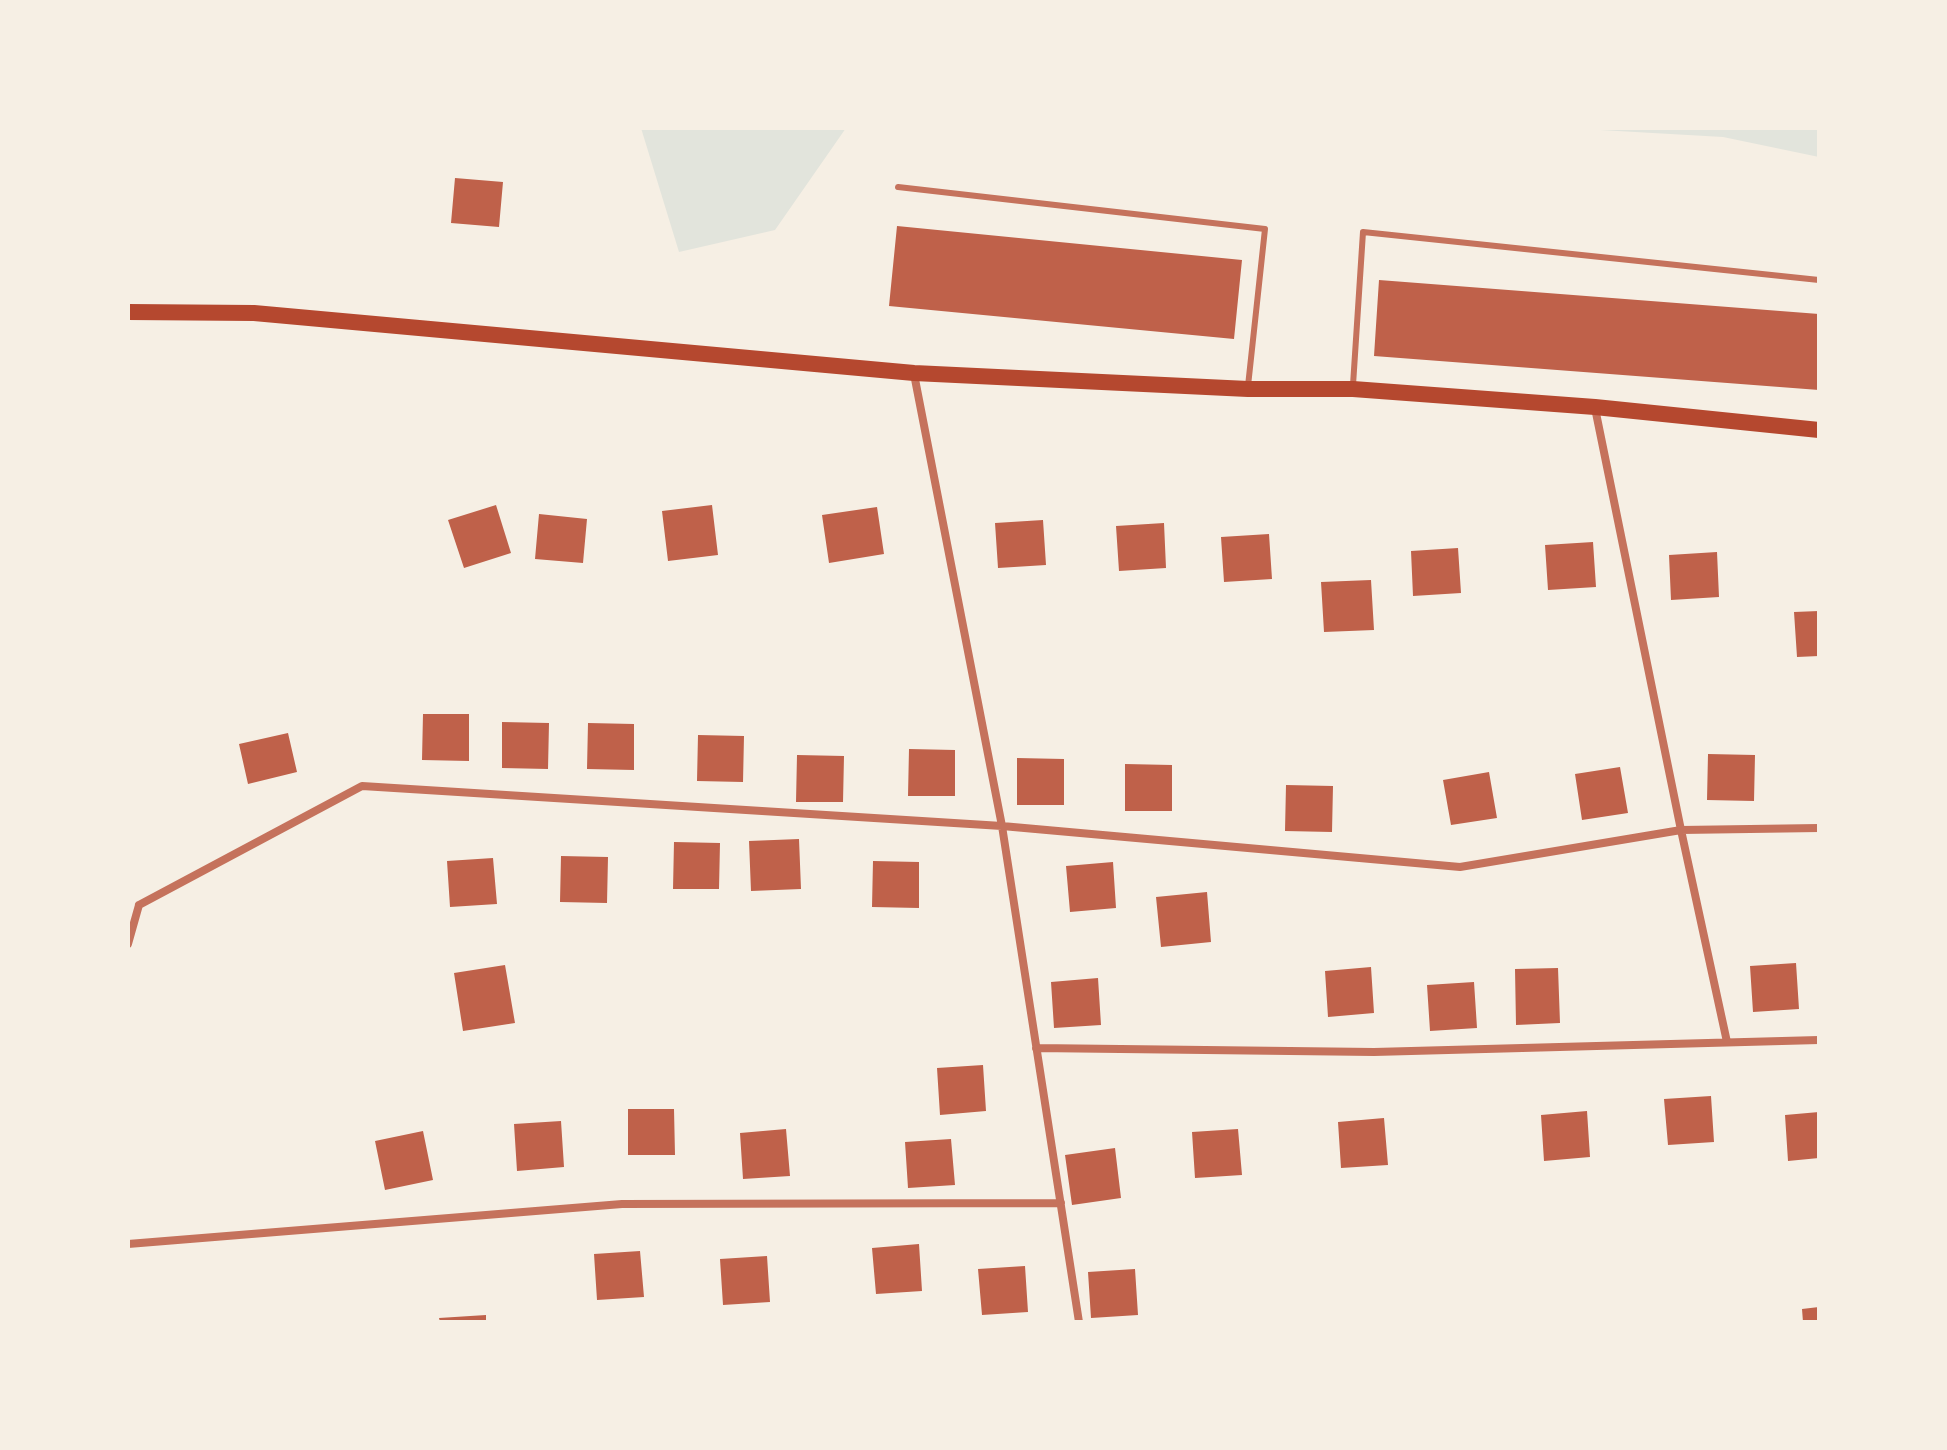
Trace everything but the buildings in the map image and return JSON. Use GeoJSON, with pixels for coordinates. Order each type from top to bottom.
{"type":"FeatureCollection","features":[{"type":"Feature","properties":{"kind":"main road"},"geometry":{"type":"LineString","coordinates":[[128,312],[254,313],[914,373],[1248,389],[1353,389],[1595,407],[1819,430]]}},
{"type":"Feature","properties":{"kind":"street"},"geometry":{"type":"LineString","coordinates":[[914,373],[1002,826],[1079,1322]]}},
{"type":"Feature","properties":{"kind":"street"},"geometry":{"type":"LineString","coordinates":[[1595,407],[1727,1042]]}},
{"type":"Feature","properties":{"kind":"street"},"geometry":{"type":"LineString","coordinates":[[128,904],[139,905],[362,786],[1002,826],[1460,867],[1681,830],[1819,828]]}},
{"type":"Feature","properties":{"kind":"street"},"geometry":{"type":"LineString","coordinates":[[128,944],[139,905]]}},
{"type":"Feature","properties":{"kind":"street"},"geometry":{"type":"LineString","coordinates":[[1036,1048],[1374,1052],[1819,1040]]}},
{"type":"Feature","properties":{"kind":"street"},"geometry":{"type":"LineString","coordinates":[[128,1244],[622,1204],[1061,1203]]}},
{"type":"Feature","properties":{"kind":"lane"},"geometry":{"type":"LineString","coordinates":[[898,187],[1265,229],[1248,389]]}},
{"type":"Feature","properties":{"kind":"lane"},"geometry":{"type":"LineString","coordinates":[[1353,389],[1363,232],[1819,280]]}},
{"type":"Feature","properties":{"kind":"shaded area"},"geometry":{"type":"Polygon","coordinates":[[[641,128],[846,128],[775,230],[679,252],[641,128]]]}},
{"type":"Feature","properties":{"kind":"shaded area"},"geometry":{"type":"Polygon","coordinates":[[[1565,128],[1819,128],[1819,157],[1723,137],[1565,128]]]}}]}
